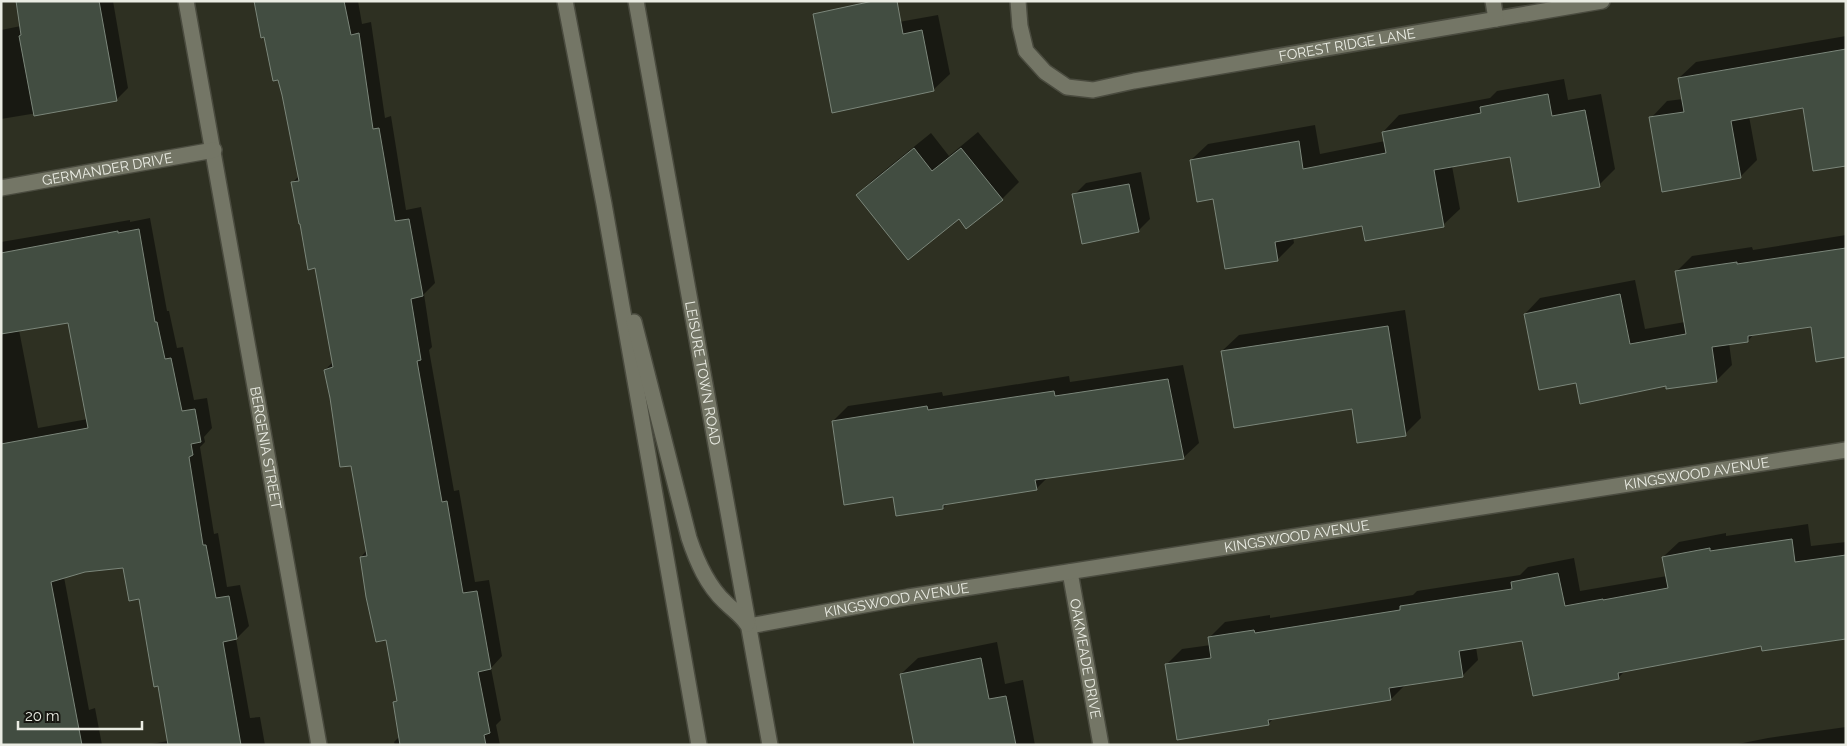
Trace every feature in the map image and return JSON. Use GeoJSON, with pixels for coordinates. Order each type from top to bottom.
{"type":"FeatureCollection","features":[{"type":"Feature","properties":{"kind":"street","name":"BERGENIA STREET"},"geometry":{"type":"LineString","coordinates":[[186,1],[319,745]]}},
{"type":"Feature","properties":{"kind":"street"},"geometry":{"type":"LineString","coordinates":[[564,1],[604,204],[699,745]]}},
{"type":"Feature","properties":{"kind":"street","name":"LEISURE TOWN ROAD"},"geometry":{"type":"LineString","coordinates":[[636,1],[770,745]]}},
{"type":"Feature","properties":{"kind":"street","name":"FOREST RIDGE LANE"},"geometry":{"type":"LineString","coordinates":[[1018,1],[1020,26],[1026,51],[1045,72],[1067,86],[1093,90],[1144,79],[1602,1]]}},
{"type":"Feature","properties":{"kind":"street"},"geometry":{"type":"LineString","coordinates":[[1493,1],[1496,18]]}},
{"type":"Feature","properties":{"kind":"street","name":"GERMANDER DRIVE"},"geometry":{"type":"LineString","coordinates":[[1,188],[214,150]]}},
{"type":"Feature","properties":{"kind":"street"},"geometry":{"type":"LineString","coordinates":[[604,204],[689,538],[698,565],[710,585],[725,602],[739,613],[749,626]]}},
{"type":"Feature","properties":{"kind":"street","name":"KINGSWOOD AVENUE"},"geometry":{"type":"LineString","coordinates":[[749,626],[908,597],[1846,450]]}},
{"type":"Feature","properties":{"kind":"street","name":"OAKMEADE DRIVE"},"geometry":{"type":"LineString","coordinates":[[1070,572],[1101,745]]}},
{"type":"Feature","properties":{"kind":"building"},"geometry":{"type":"Polygon","coordinates":[[[16,1],[99,1],[117,101],[34,116],[19,36],[21,35],[16,1]]]}},
{"type":"Feature","properties":{"kind":"building"},"geometry":{"type":"Polygon","coordinates":[[[254,1],[344,1],[351,35],[359,33],[373,129],[379,128],[395,221],[409,219],[423,296],[411,299],[421,360],[417,361],[442,502],[447,501],[463,593],[477,591],[491,669],[478,672],[490,733],[484,735],[486,745],[400,745],[393,702],[397,701],[386,640],[376,642],[366,597],[360,557],[367,556],[351,466],[340,467],[324,370],[333,367],[315,268],[308,270],[291,182],[299,181],[282,95],[278,80],[273,81],[264,37],[261,38],[254,1]]]}},
{"type":"Feature","properties":{"kind":"building"},"geometry":{"type":"Polygon","coordinates":[[[873,1],[897,1],[903,34],[922,30],[934,91],[832,113],[813,14],[873,1]]]}},
{"type":"Feature","properties":{"kind":"building"},"geometry":{"type":"Polygon","coordinates":[[[1846,49],[1846,166],[1813,171],[1803,108],[1731,121],[1741,178],[1662,192],[1649,117],[1684,112],[1678,78],[1846,49]]]}},
{"type":"Feature","properties":{"kind":"building"},"geometry":{"type":"Polygon","coordinates":[[[1548,94],[1552,116],[1585,110],[1600,187],[1518,202],[1510,157],[1434,170],[1444,227],[1365,241],[1362,226],[1275,242],[1278,261],[1225,269],[1213,199],[1197,202],[1190,160],[1299,141],[1303,169],[1386,153],[1382,132],[1481,113],[1480,107],[1548,94]]]}},
{"type":"Feature","properties":{"kind":"building"},"geometry":{"type":"Polygon","coordinates":[[[914,148],[932,171],[961,148],[1003,200],[966,229],[959,219],[908,260],[856,195],[914,148]]]}},
{"type":"Feature","properties":{"kind":"building"},"geometry":{"type":"Polygon","coordinates":[[[1129,184],[1139,232],[1082,244],[1072,194],[1129,184]]]}},
{"type":"Feature","properties":{"kind":"building"},"geometry":{"type":"Polygon","coordinates":[[[139,229],[155,322],[157,322],[165,359],[171,358],[182,411],[195,409],[201,442],[191,444],[193,455],[189,457],[203,545],[206,545],[216,598],[229,596],[237,639],[223,642],[241,745],[168,745],[158,686],[154,687],[139,599],[129,601],[123,568],[85,572],[51,582],[82,745],[1,745],[1,444],[88,428],[68,323],[1,334],[1,253],[118,231],[118,233],[139,229]]]}},
{"type":"Feature","properties":{"kind":"building"},"geometry":{"type":"Polygon","coordinates":[[[1846,248],[1846,357],[1816,362],[1811,327],[1748,336],[1748,342],[1712,347],[1717,382],[1666,389],[1666,386],[1580,404],[1576,383],[1539,390],[1524,314],[1620,294],[1630,344],[1686,334],[1675,271],[1846,248]]]}},
{"type":"Feature","properties":{"kind":"building"},"geometry":{"type":"Polygon","coordinates":[[[1388,326],[1406,436],[1357,443],[1352,409],[1234,428],[1221,351],[1388,326]]]}},
{"type":"Feature","properties":{"kind":"building"},"geometry":{"type":"Polygon","coordinates":[[[1168,379],[1184,459],[1035,480],[1037,490],[943,505],[943,509],[896,516],[893,497],[844,505],[832,421],[927,406],[928,410],[1054,391],[1055,396],[1168,379]]]}},
{"type":"Feature","properties":{"kind":"building"},"geometry":{"type":"Polygon","coordinates":[[[1792,539],[1795,562],[1846,555],[1846,639],[1762,651],[1761,646],[1618,673],[1619,679],[1533,696],[1522,641],[1459,651],[1463,677],[1389,688],[1391,700],[1268,720],[1269,725],[1177,740],[1165,664],[1211,658],[1208,637],[1254,630],[1255,633],[1400,610],[1400,606],[1512,589],[1511,582],[1558,573],[1565,606],[1603,600],[1668,588],[1662,557],[1710,548],[1710,551],[1792,539]]]}},
{"type":"Feature","properties":{"kind":"building"},"geometry":{"type":"Polygon","coordinates":[[[981,658],[989,699],[1006,696],[1016,745],[914,745],[900,674],[981,658]]]}}]}
